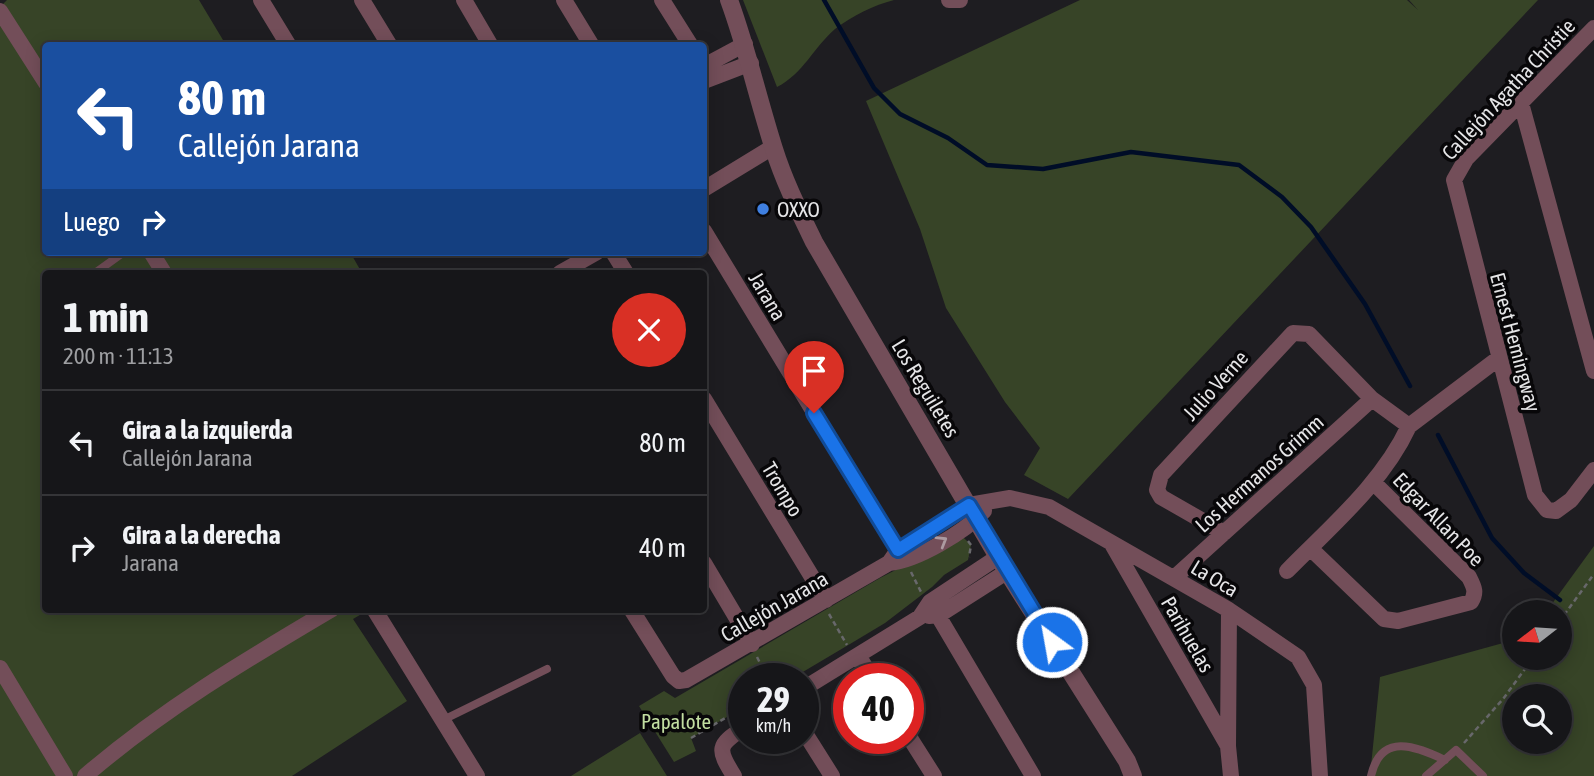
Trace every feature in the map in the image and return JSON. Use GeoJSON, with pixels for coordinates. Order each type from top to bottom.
{"type":"FeatureCollection","features":[{"type":"Feature","properties":{"kind":"street"},"geometry":{"type":"LineString","coordinates":[[261,0],[287,42]]}},
{"type":"Feature","properties":{"kind":"street"},"geometry":{"type":"LineString","coordinates":[[362,0],[388,42]]}},
{"type":"Feature","properties":{"kind":"street"},"geometry":{"type":"LineString","coordinates":[[464,0],[489,42]]}},
{"type":"Feature","properties":{"kind":"street"},"geometry":{"type":"LineString","coordinates":[[564,0],[590,42]]}},
{"type":"Feature","properties":{"kind":"street"},"geometry":{"type":"LineString","coordinates":[[662,0],[688,42]]}},
{"type":"Feature","properties":{"kind":"street","name":"Los Reguiletes"},"geometry":{"type":"LineString","coordinates":[[729,0],[751,63],[773,148],[790,194],[814,242],[1003,564],[1127,761],[1133,776]]}},
{"type":"Feature","properties":{"kind":"street"},"geometry":{"type":"LineString","coordinates":[[949,0],[960,0]]}},
{"type":"Feature","properties":{"kind":"street"},"geometry":{"type":"LineString","coordinates":[[0,10],[42,77]]}},
{"type":"Feature","properties":{"kind":"street","name":"Callejón Agatha Christie"},"geometry":{"type":"LineString","coordinates":[[1454,180],[1466,159],[1594,28]]}},
{"type":"Feature","properties":{"kind":"street"},"geometry":{"type":"LineString","coordinates":[[707,72],[745,44]]}},
{"type":"Feature","properties":{"kind":"street"},"geometry":{"type":"LineString","coordinates":[[707,73],[751,63]]}},
{"type":"Feature","properties":{"kind":"street"},"geometry":{"type":"LineString","coordinates":[[1521,103],[1594,371]]}},
{"type":"Feature","properties":{"kind":"street"},"geometry":{"type":"LineString","coordinates":[[707,187],[773,148]]}},
{"type":"Feature","properties":{"kind":"street","name":"Ernest Hemingway"},"geometry":{"type":"LineString","coordinates":[[1454,180],[1535,495],[1547,510],[1556,511],[1571,500],[1594,470]]}},
{"type":"Feature","properties":{"kind":"street","name":"Jarana"},"geometry":{"type":"LineString","coordinates":[[707,237],[897,558]]}},
{"type":"Feature","properties":{"kind":"street"},"geometry":{"type":"LineString","coordinates":[[566,270],[590,256]]}},
{"type":"Feature","properties":{"kind":"street","name":"Julio Verne"},"geometry":{"type":"LineString","coordinates":[[1224,533],[1161,497],[1158,482],[1161,475],[1285,339],[1300,331],[1310,334],[1373,399]]}},
{"type":"Feature","properties":{"kind":"street"},"geometry":{"type":"LineString","coordinates":[[1287,571],[1373,482],[1393,456],[1409,426],[1499,358]]}},
{"type":"Feature","properties":{"kind":"street"},"geometry":{"type":"LineString","coordinates":[[1373,399],[1409,426]]}},
{"type":"Feature","properties":{"kind":"street","name":"Los Hermanos Grimm"},"geometry":{"type":"LineString","coordinates":[[1174,578],[1373,399]]}},
{"type":"Feature","properties":{"kind":"street","name":"Trompo"},"geometry":{"type":"LineString","coordinates":[[707,404],[826,600]]}},
{"type":"Feature","properties":{"kind":"street","name":"Edgar Allan Poe"},"geometry":{"type":"LineString","coordinates":[[1310,548],[1384,619],[1398,621],[1471,602],[1474,587],[1469,577],[1373,482]]}},
{"type":"Feature","properties":{"kind":"street","name":"La Oca"},"geometry":{"type":"LineString","coordinates":[[973,512],[992,501],[1010,498],[1049,508],[1229,610],[1298,657],[1310,674],[1316,701],[1320,776]]}},
{"type":"Feature","properties":{"kind":"street","name":"Callejón Jarana"},"geometry":{"type":"LineString","coordinates":[[634,613],[678,681],[686,680],[752,644],[973,512]]}},
{"type":"Feature","properties":{"kind":"street","name":"Parihuelas"},"geometry":{"type":"LineString","coordinates":[[1112,544],[1228,746]]}},
{"type":"Feature","properties":{"kind":"street"},"geometry":{"type":"LineString","coordinates":[[819,676],[852,649],[920,617],[928,606],[1003,564]]}},
{"type":"Feature","properties":{"kind":"street"},"geometry":{"type":"LineString","coordinates":[[707,568],[752,644]]}},
{"type":"Feature","properties":{"kind":"street"},"geometry":{"type":"LineString","coordinates":[[928,606],[1033,776]]}},
{"type":"Feature","properties":{"kind":"street","name":"Parihuelas"},"geometry":{"type":"LineString","coordinates":[[1229,610],[1228,746],[1231,776]]}},
{"type":"Feature","properties":{"kind":"street"},"geometry":{"type":"LineString","coordinates":[[85,776],[139,730],[193,693],[325,613]]}},
{"type":"Feature","properties":{"kind":"street"},"geometry":{"type":"LineString","coordinates":[[376,613],[477,776]]}},
{"type":"Feature","properties":{"kind":"street"},"geometry":{"type":"LineString","coordinates":[[852,649],[862,663]]}},
{"type":"Feature","properties":{"kind":"street"},"geometry":{"type":"LineString","coordinates":[[0,668],[65,776]]}},
{"type":"Feature","properties":{"kind":"street"},"geometry":{"type":"LineString","coordinates":[[728,738],[724,740],[721,749],[723,758],[734,776]]}},
{"type":"Feature","properties":{"kind":"street"},"geometry":{"type":"LineString","coordinates":[[818,754],[832,776]]}},
{"type":"Feature","properties":{"kind":"street"},"geometry":{"type":"LineString","coordinates":[[920,754],[933,776]]}},
{"type":"Feature","properties":{"kind":"lane"},"geometry":{"type":"LineString","coordinates":[[99,270],[118,256]]}},
{"type":"Feature","properties":{"kind":"lane"},"geometry":{"type":"LineString","coordinates":[[443,720],[547,669]]}},
{"type":"Feature","properties":{"kind":"lane"},"geometry":{"type":"LineString","coordinates":[[1371,776],[1376,758],[1385,750],[1400,746],[1418,747],[1445,760]]}},
{"type":"Feature","properties":{"kind":"lane"},"geometry":{"type":"LineString","coordinates":[[1426,776],[1456,750],[1483,776]]}},
{"type":"Feature","properties":{"kind":"path"},"geometry":{"type":"LineString","coordinates":[[962,536],[971,544],[968,560]]}},
{"type":"Feature","properties":{"kind":"path"},"geometry":{"type":"LineString","coordinates":[[897,558],[928,606]]}},
{"type":"Feature","properties":{"kind":"path"},"geometry":{"type":"LineString","coordinates":[[1572,604],[1594,574]]}},
{"type":"Feature","properties":{"kind":"path"},"geometry":{"type":"LineString","coordinates":[[826,600],[826,610],[852,649]]}},
{"type":"Feature","properties":{"kind":"path"},"geometry":{"type":"LineString","coordinates":[[752,644],[761,663]]}},
{"type":"Feature","properties":{"kind":"path"},"geometry":{"type":"LineString","coordinates":[[1456,750],[1503,699],[1524,670]]}},
{"type":"Feature","properties":{"kind":"path"},"geometry":{"type":"LineString","coordinates":[[691,738],[728,716]]}},
{"type":"Feature","properties":{"kind":"green space"},"geometry":{"type":"Polygon","coordinates":[[[7,0],[199,0],[224,42],[42,42],[42,256],[352,256],[360,270],[42,270],[42,613],[363,613],[353,619],[407,701],[292,776],[0,776],[0,7],[7,0]]]}},
{"type":"Feature","properties":{"kind":"green space"},"geometry":{"type":"Polygon","coordinates":[[[743,0],[894,0],[863,12],[835,29],[794,75],[777,87],[743,0]]]}},
{"type":"Feature","properties":{"kind":"green space"},"geometry":{"type":"Polygon","coordinates":[[[1080,0],[1407,0],[1418,10],[1409,0],[1538,0],[1068,499],[1024,475],[1040,448],[1005,402],[946,308],[920,229],[866,101],[1080,0]]]}},
{"type":"Feature","properties":{"kind":"green space","name":"Papalote"},"geometry":{"type":"Polygon","coordinates":[[[962,536],[971,545],[968,560],[944,575],[885,623],[818,663],[735,663],[880,578],[962,536]]]}},
{"type":"Feature","properties":{"kind":"green space"},"geometry":{"type":"Polygon","coordinates":[[[1594,546],[1594,776],[1370,776],[1380,677],[1502,643],[1502,670],[1572,670],[1572,600],[1555,600],[1594,546]]]}},
{"type":"Feature","properties":{"kind":"green space","name":"Papalote"},"geometry":{"type":"Polygon","coordinates":[[[728,667],[728,716],[691,738],[696,751],[674,762],[639,706],[664,691],[675,698],[728,667]]]}},
{"type":"Feature","properties":{"kind":"green space"},"geometry":{"type":"Polygon","coordinates":[[[640,733],[667,776],[571,776],[640,733]]]}},
{"type":"Feature","properties":{"kind":"waterway"},"geometry":{"type":"LineString","coordinates":[[824,0],[874,88],[900,114],[948,138],[987,165],[1043,169],[1131,152],[1239,165],[1282,197],[1311,227],[1365,304],[1410,386]]}},
{"type":"Feature","properties":{"kind":"waterway"},"geometry":{"type":"LineString","coordinates":[[1438,435],[1492,538],[1524,573],[1560,600]]}},
{"type":"Feature","properties":{"kind":"place","name":"OXXO"},"geometry":{"type":"Point","coordinates":[763,209]}},
{"type":"Feature","properties":{"kind":"route"},"geometry":{"type":"LineString","coordinates":[[814,413],[898,550],[969,505],[998,557],[1052,642]]}}]}
